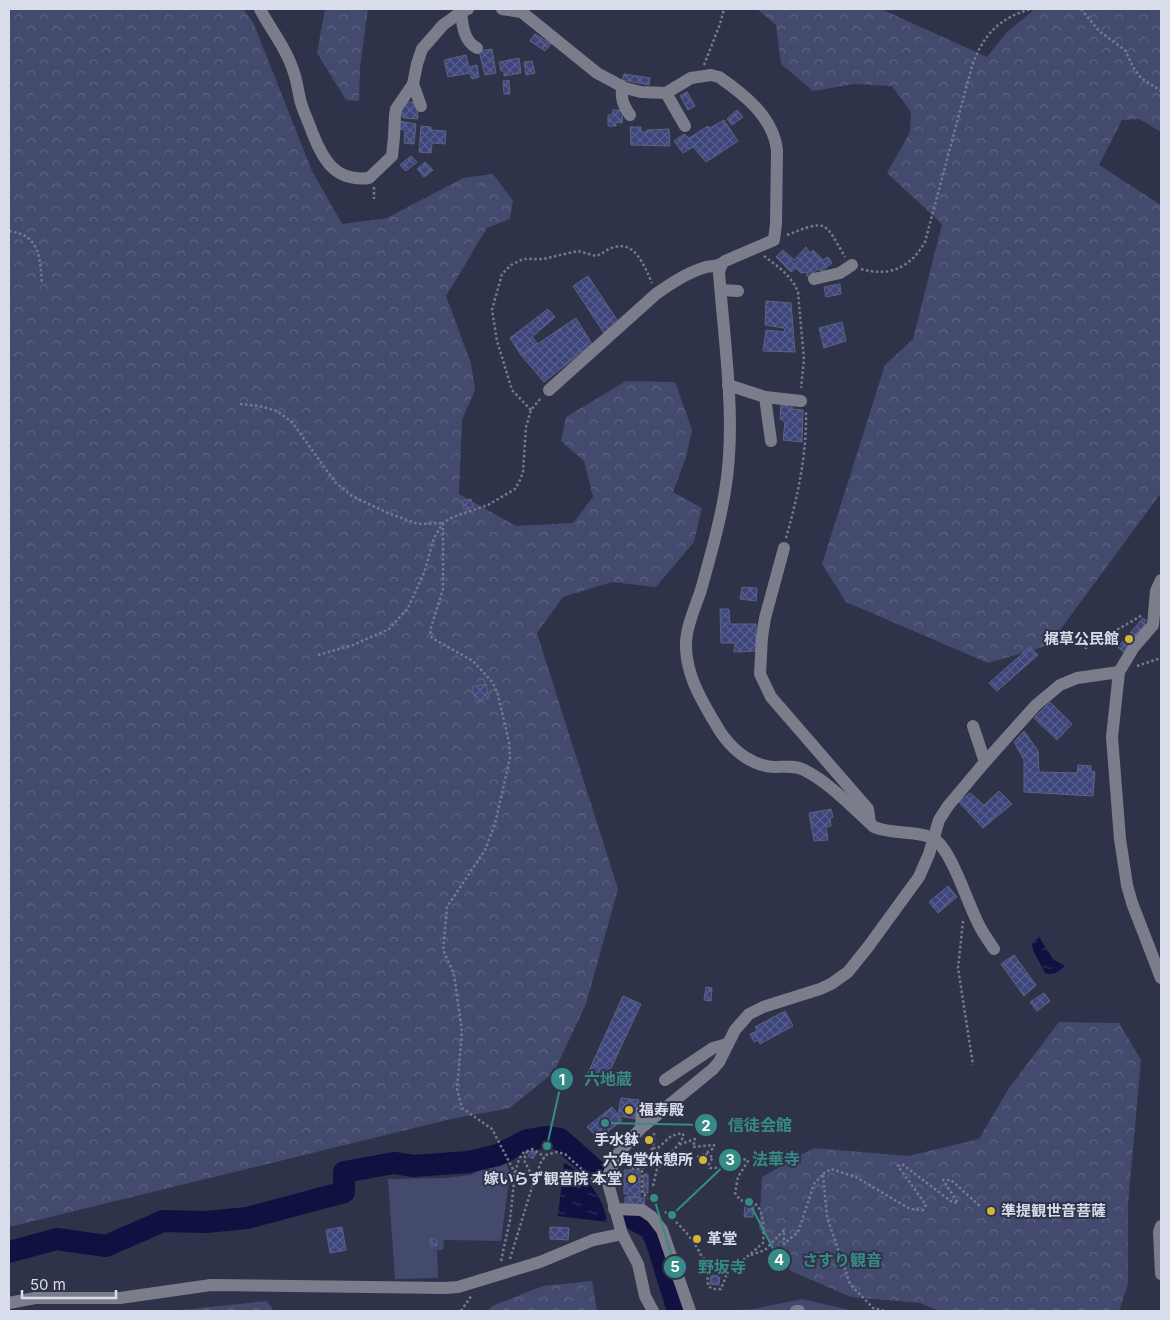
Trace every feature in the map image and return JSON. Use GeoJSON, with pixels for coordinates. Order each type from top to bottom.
{"type":"FeatureCollection","features":[{"type":"Feature","properties":{"kind":"street"},"geometry":{"type":"LineString","coordinates":[[260,9],[291,63],[301,104],[320,152],[336,171],[349,178],[369,178],[392,156],[394,115],[413,84],[417,64],[426,42],[443,25],[463,10]]}},
{"type":"Feature","properties":{"kind":"street"},"geometry":{"type":"LineString","coordinates":[[502,9],[519,10],[597,73],[622,86],[641,92],[666,93],[691,78],[711,75],[719,77],[764,115],[771,127],[776,142],[778,160],[774,240],[725,261],[721,266],[720,272],[728,385],[730,435],[728,472],[714,544],[686,637],[686,655],[689,672],[702,700],[724,737],[739,752],[753,762],[763,766],[803,769],[820,779],[870,823],[881,830],[924,835],[934,839],[948,856],[980,926],[994,948]]}},
{"type":"Feature","properties":{"kind":"street"},"geometry":{"type":"LineString","coordinates":[[463,10],[461,23],[471,45],[477,48]]}},
{"type":"Feature","properties":{"kind":"street"},"geometry":{"type":"LineString","coordinates":[[413,84],[421,106]]}},
{"type":"Feature","properties":{"kind":"street"},"geometry":{"type":"LineString","coordinates":[[622,86],[622,104],[630,115]]}},
{"type":"Feature","properties":{"kind":"street"},"geometry":{"type":"LineString","coordinates":[[666,93],[685,126]]}},
{"type":"Feature","properties":{"kind":"street"},"geometry":{"type":"LineString","coordinates":[[814,279],[840,273],[852,265]]}},
{"type":"Feature","properties":{"kind":"street"},"geometry":{"type":"LineString","coordinates":[[549,390],[656,294],[676,280],[703,268],[721,266]]}},
{"type":"Feature","properties":{"kind":"street"},"geometry":{"type":"LineString","coordinates":[[721,290],[738,291]]}},
{"type":"Feature","properties":{"kind":"street"},"geometry":{"type":"LineString","coordinates":[[728,385],[765,397],[801,400]]}},
{"type":"Feature","properties":{"kind":"street"},"geometry":{"type":"LineString","coordinates":[[765,397],[771,440]]}},
{"type":"Feature","properties":{"kind":"street"},"geometry":{"type":"LineString","coordinates":[[784,548],[764,618],[760,674],[771,697],[868,809],[870,823]]}},
{"type":"Feature","properties":{"kind":"street"},"geometry":{"type":"LineString","coordinates":[[1161,580],[1156,591],[1153,625],[1134,647],[1119,672],[1112,737],[1120,839],[1125,876],[1132,903],[1161,978]]}},
{"type":"Feature","properties":{"kind":"street"},"geometry":{"type":"LineString","coordinates":[[1077,678],[1084,665]]}},
{"type":"Feature","properties":{"kind":"street"},"geometry":{"type":"LineString","coordinates":[[650,1310],[638,1264],[622,1234],[608,1183],[611,1168],[618,1154],[641,1128],[713,1069],[719,1062],[735,1030],[750,1014],[763,1007],[820,989],[848,972],[919,877],[934,839],[939,820],[948,806],[985,762],[1044,698],[1060,685],[1077,678],[1119,672]]}},
{"type":"Feature","properties":{"kind":"street"},"geometry":{"type":"LineString","coordinates":[[973,726],[985,762]]}},
{"type":"Feature","properties":{"kind":"street"},"geometry":{"type":"LineString","coordinates":[[665,1080],[713,1048],[727,1044]]}},
{"type":"Feature","properties":{"kind":"street"},"geometry":{"type":"LineString","coordinates":[[641,1128],[642,1110]]}},
{"type":"Feature","properties":{"kind":"street"},"geometry":{"type":"LineString","coordinates":[[614,1209],[642,1210],[652,1216],[662,1230],[690,1311]]}},
{"type":"Feature","properties":{"kind":"street"},"geometry":{"type":"LineString","coordinates":[[1161,1226],[1159,1232],[1161,1274]]}},
{"type":"Feature","properties":{"kind":"street"},"geometry":{"type":"LineString","coordinates":[[9,1303],[35,1298],[120,1298],[211,1285],[458,1287],[562,1254],[593,1240],[622,1234]]}},
{"type":"Feature","properties":{"kind":"path"},"geometry":{"type":"LineString","coordinates":[[699,76],[724,9]]}},
{"type":"Feature","properties":{"kind":"path"},"geometry":{"type":"LineString","coordinates":[[1018,9],[1021,12]]}},
{"type":"Feature","properties":{"kind":"path"},"geometry":{"type":"LineString","coordinates":[[774,240],[812,225],[824,226],[829,230],[852,265],[872,272],[894,270],[909,264],[925,242],[977,51],[985,38],[1005,19],[1031,9]]}},
{"type":"Feature","properties":{"kind":"path"},"geometry":{"type":"LineString","coordinates":[[1081,9],[1099,31],[1125,50],[1141,78],[1161,91]]}},
{"type":"Feature","properties":{"kind":"path"},"geometry":{"type":"LineString","coordinates":[[9,231],[25,237],[34,244],[40,258],[42,283]]}},
{"type":"Feature","properties":{"kind":"path"},"geometry":{"type":"LineString","coordinates":[[318,655],[352,645],[389,629],[408,608],[424,573],[434,538],[443,523],[453,517],[488,505],[515,488],[520,480],[523,472],[526,427],[531,410],[512,390],[497,341],[492,310],[502,274],[523,259],[544,258],[578,251],[596,256],[613,247],[622,246],[632,250],[638,256],[656,294]]}},
{"type":"Feature","properties":{"kind":"path"},"geometry":{"type":"LineString","coordinates":[[240,404],[278,411],[292,422],[335,482],[352,496],[388,513],[418,524],[443,523]]}},
{"type":"Feature","properties":{"kind":"path"},"geometry":{"type":"LineString","coordinates":[[443,523],[443,590],[430,631],[432,638],[473,662],[493,682],[509,742],[510,758],[495,824],[484,850],[447,907],[443,950],[454,974],[462,1032],[457,1089],[462,1108],[492,1129],[515,1173]]}},
{"type":"Feature","properties":{"kind":"path"},"geometry":{"type":"LineString","coordinates":[[1086,649],[1086,644],[1091,638],[1117,630],[1154,608]]}},
{"type":"Feature","properties":{"kind":"path"},"geometry":{"type":"LineString","coordinates":[[1109,633],[1112,646]]}},
{"type":"Feature","properties":{"kind":"path"},"geometry":{"type":"LineString","coordinates":[[1119,672],[1161,658]]}},
{"type":"Feature","properties":{"kind":"path"},"geometry":{"type":"LineString","coordinates":[[963,920],[958,968],[973,1066]]}},
{"type":"Feature","properties":{"kind":"path"},"geometry":{"type":"LineString","coordinates":[[656,1117],[653,1130],[655,1139],[653,1148],[642,1169],[642,1193],[681,1226],[698,1248],[706,1264],[709,1287],[721,1290],[727,1274],[763,1243],[764,1232],[757,1205],[740,1200],[735,1193],[738,1177],[748,1161],[746,1159],[710,1168],[709,1164],[713,1157],[705,1154]]}},
{"type":"Feature","properties":{"kind":"path"},"geometry":{"type":"LineString","coordinates":[[653,1148],[658,1148],[670,1136],[684,1134],[678,1145],[658,1169],[653,1186]]}},
{"type":"Feature","properties":{"kind":"path"},"geometry":{"type":"LineString","coordinates":[[678,1145],[695,1139],[693,1146],[714,1145],[714,1148],[697,1157]]}},
{"type":"Feature","properties":{"kind":"path"},"geometry":{"type":"LineString","coordinates":[[501,1274],[510,1220],[515,1173],[519,1159],[527,1150],[536,1150],[544,1158]]}},
{"type":"Feature","properties":{"kind":"path"},"geometry":{"type":"LineString","coordinates":[[527,1150],[524,1160],[532,1174],[533,1184]]}},
{"type":"Feature","properties":{"kind":"path"},"geometry":{"type":"LineString","coordinates":[[501,1274],[544,1158],[557,1152],[565,1154],[598,1183],[608,1183]]}},
{"type":"Feature","properties":{"kind":"path"},"geometry":{"type":"LineString","coordinates":[[630,1163],[630,1169],[642,1169]]}},
{"type":"Feature","properties":{"kind":"path"},"geometry":{"type":"LineString","coordinates":[[750,1256],[765,1250],[784,1230],[784,1244],[798,1232],[814,1184],[822,1174],[831,1168],[856,1177],[910,1209],[923,1210],[926,1205],[898,1166],[902,1164],[952,1202],[958,1203],[943,1180],[951,1180],[981,1207]]}},
{"type":"Feature","properties":{"kind":"path"},"geometry":{"type":"LineString","coordinates":[[822,1174],[827,1217],[850,1284],[873,1308],[886,1311]]}},
{"type":"Feature","properties":{"kind":"path"},"geometry":{"type":"LineString","coordinates":[[703,1258],[710,1262],[711,1266]]}},
{"type":"Feature","properties":{"kind":"path"},"geometry":{"type":"LineString","coordinates":[[706,1270],[708,1262]]}},
{"type":"Feature","properties":{"kind":"green space"},"geometry":{"type":"Polygon","coordinates":[[[9,9],[243,9],[253,22],[312,171],[342,224],[387,218],[463,178],[493,174],[513,201],[510,219],[487,228],[446,296],[471,363],[475,390],[462,420],[459,494],[516,526],[573,523],[593,497],[584,461],[561,441],[566,417],[626,381],[675,382],[692,430],[686,457],[673,492],[702,508],[694,542],[656,587],[612,582],[563,597],[537,633],[618,889],[586,1004],[554,1072],[510,1108],[451,1119],[9,1227],[9,9]]]}},
{"type":"Feature","properties":{"kind":"green space"},"geometry":{"type":"Polygon","coordinates":[[[325,9],[368,9],[360,67],[359,101],[346,100],[317,53],[325,9]]]}},
{"type":"Feature","properties":{"kind":"green space"},"geometry":{"type":"Polygon","coordinates":[[[757,9],[881,9],[987,57],[1006,33],[1035,9],[1161,9],[1161,132],[1139,119],[1122,120],[1099,165],[1161,205],[1161,493],[1049,645],[988,663],[846,602],[822,564],[885,365],[913,339],[942,224],[887,173],[910,132],[911,112],[892,86],[854,84],[813,91],[781,64],[776,25],[757,9]]]}},
{"type":"Feature","properties":{"kind":"green space"},"geometry":{"type":"Polygon","coordinates":[[[1059,1022],[1119,1023],[1141,1060],[1128,1204],[1128,1284],[1119,1311],[940,1311],[920,1303],[851,1297],[791,1271],[759,1228],[762,1177],[814,1148],[908,1156],[979,1139],[1009,1088],[1059,1022]]]}},
{"type":"Feature","properties":{"kind":"green space"},"geometry":{"type":"Polygon","coordinates":[[[498,1163],[506,1163],[510,1173],[501,1241],[444,1240],[443,1250],[437,1250],[438,1278],[395,1279],[388,1179],[445,1178],[470,1175],[498,1163]]]}},
{"type":"Feature","properties":{"kind":"green space"},"geometry":{"type":"Polygon","coordinates":[[[592,1281],[597,1311],[488,1311],[492,1306],[543,1286],[592,1281]]]}},
{"type":"Feature","properties":{"kind":"green space"},"geometry":{"type":"Polygon","coordinates":[[[802,1299],[854,1311],[715,1311],[753,1309],[802,1299]]]}},
{"type":"Feature","properties":{"kind":"green space"},"geometry":{"type":"Polygon","coordinates":[[[267,1301],[274,1311],[171,1311],[267,1301]]]}},
{"type":"Feature","properties":{"kind":"water"},"geometry":{"type":"Polygon","coordinates":[[[1039,937],[1053,959],[1065,966],[1051,974],[1045,973],[1033,950],[1032,944],[1039,937]]]}},
{"type":"Feature","properties":{"kind":"water"},"geometry":{"type":"Polygon","coordinates":[[[564,1163],[580,1173],[593,1188],[602,1204],[607,1222],[558,1216],[564,1163]]]}},
{"type":"Feature","properties":{"kind":"building"},"geometry":{"type":"Polygon","coordinates":[[[535,34],[551,44],[545,51],[530,41],[535,34]]]}},
{"type":"Feature","properties":{"kind":"building"},"geometry":{"type":"Polygon","coordinates":[[[492,49],[496,73],[485,75],[479,51],[492,49]]]}},
{"type":"Feature","properties":{"kind":"building"},"geometry":{"type":"Polygon","coordinates":[[[466,55],[469,67],[477,65],[479,77],[472,79],[470,73],[448,77],[444,60],[466,55]]]}},
{"type":"Feature","properties":{"kind":"building"},"geometry":{"type":"Polygon","coordinates":[[[519,58],[521,73],[504,76],[504,71],[501,71],[499,62],[519,58]]]}},
{"type":"Feature","properties":{"kind":"building"},"geometry":{"type":"Polygon","coordinates":[[[532,61],[535,73],[526,75],[524,62],[532,61]]]}},
{"type":"Feature","properties":{"kind":"building"},"geometry":{"type":"Polygon","coordinates":[[[624,74],[650,78],[649,85],[622,80],[624,74]]]}},
{"type":"Feature","properties":{"kind":"building"},"geometry":{"type":"Polygon","coordinates":[[[509,80],[510,94],[504,94],[503,81],[509,80]]]}},
{"type":"Feature","properties":{"kind":"building"},"geometry":{"type":"Polygon","coordinates":[[[687,92],[695,106],[688,110],[680,96],[687,92]]]}},
{"type":"Feature","properties":{"kind":"building"},"geometry":{"type":"Polygon","coordinates":[[[406,102],[417,102],[418,119],[403,118],[400,111],[406,102]]]}},
{"type":"Feature","properties":{"kind":"building"},"geometry":{"type":"Polygon","coordinates":[[[613,110],[623,110],[622,123],[616,122],[616,126],[608,126],[608,115],[612,115],[613,110]]]}},
{"type":"Feature","properties":{"kind":"building"},"geometry":{"type":"Polygon","coordinates":[[[737,110],[743,117],[732,125],[727,119],[737,110]]]}},
{"type":"Feature","properties":{"kind":"building"},"geometry":{"type":"Polygon","coordinates":[[[724,120],[738,141],[706,162],[693,147],[683,153],[674,141],[684,134],[689,138],[708,126],[710,128],[724,120]]]}},
{"type":"Feature","properties":{"kind":"building"},"geometry":{"type":"Polygon","coordinates":[[[400,121],[416,124],[414,144],[404,143],[405,130],[400,129],[400,121]]]}},
{"type":"Feature","properties":{"kind":"building"},"geometry":{"type":"Polygon","coordinates":[[[421,126],[431,127],[431,130],[446,131],[445,144],[432,143],[431,153],[419,152],[421,126]]]}},
{"type":"Feature","properties":{"kind":"building"},"geometry":{"type":"Polygon","coordinates":[[[630,127],[641,127],[641,132],[669,129],[670,146],[631,145],[630,127]]]}},
{"type":"Feature","properties":{"kind":"building"},"geometry":{"type":"Polygon","coordinates":[[[411,156],[417,162],[406,171],[400,165],[411,156]]]}},
{"type":"Feature","properties":{"kind":"building"},"geometry":{"type":"Polygon","coordinates":[[[425,162],[433,170],[424,177],[417,169],[425,162]]]}},
{"type":"Feature","properties":{"kind":"building"},"geometry":{"type":"Polygon","coordinates":[[[806,247],[810,253],[813,250],[823,260],[828,257],[832,263],[822,271],[818,269],[808,277],[806,272],[801,273],[796,268],[791,272],[776,257],[783,250],[794,260],[806,247]]]}},
{"type":"Feature","properties":{"kind":"building"},"geometry":{"type":"Polygon","coordinates":[[[588,276],[619,323],[604,333],[573,286],[588,276]]]}},
{"type":"Feature","properties":{"kind":"building"},"geometry":{"type":"Polygon","coordinates":[[[840,284],[841,294],[826,297],[824,287],[840,284]]]}},
{"type":"Feature","properties":{"kind":"building"},"geometry":{"type":"Polygon","coordinates":[[[766,301],[791,303],[795,352],[763,351],[766,330],[785,332],[784,328],[765,325],[766,301]]]}},
{"type":"Feature","properties":{"kind":"building"},"geometry":{"type":"Polygon","coordinates":[[[548,309],[555,317],[532,337],[538,344],[521,355],[510,338],[548,309]]]}},
{"type":"Feature","properties":{"kind":"building"},"geometry":{"type":"Polygon","coordinates":[[[576,318],[592,344],[544,382],[521,355],[576,318]]]}},
{"type":"Feature","properties":{"kind":"building"},"geometry":{"type":"Polygon","coordinates":[[[842,322],[846,341],[824,348],[819,328],[842,322]]]}},
{"type":"Feature","properties":{"kind":"building"},"geometry":{"type":"Polygon","coordinates":[[[781,404],[792,405],[792,409],[803,410],[802,442],[783,440],[785,422],[780,419],[781,404]]]}},
{"type":"Feature","properties":{"kind":"building"},"geometry":{"type":"Polygon","coordinates":[[[471,499],[473,507],[464,509],[462,501],[471,499]]]}},
{"type":"Feature","properties":{"kind":"building"},"geometry":{"type":"Polygon","coordinates":[[[742,587],[757,588],[756,601],[740,599],[742,587]]]}},
{"type":"Feature","properties":{"kind":"building"},"geometry":{"type":"Polygon","coordinates":[[[720,609],[729,609],[730,624],[756,624],[756,651],[734,652],[735,643],[721,643],[720,609]]]}},
{"type":"Feature","properties":{"kind":"building"},"geometry":{"type":"Polygon","coordinates":[[[1143,618],[1146,620],[1144,624],[1146,625],[1123,652],[1118,647],[1143,618]]]}},
{"type":"Feature","properties":{"kind":"building"},"geometry":{"type":"Polygon","coordinates":[[[1030,647],[1038,655],[997,691],[989,683],[1030,647]]]}},
{"type":"Feature","properties":{"kind":"building"},"geometry":{"type":"Polygon","coordinates":[[[486,684],[489,698],[476,702],[472,687],[486,684]]]}},
{"type":"Feature","properties":{"kind":"building"},"geometry":{"type":"Polygon","coordinates":[[[1050,702],[1072,724],[1057,740],[1034,718],[1050,702]]]}},
{"type":"Feature","properties":{"kind":"building"},"geometry":{"type":"Polygon","coordinates":[[[1024,731],[1038,751],[1039,772],[1077,773],[1078,765],[1091,766],[1091,771],[1095,772],[1093,796],[1024,792],[1024,760],[1014,742],[1024,731]]]}},
{"type":"Feature","properties":{"kind":"building"},"geometry":{"type":"Polygon","coordinates":[[[999,791],[1012,804],[983,828],[959,802],[970,793],[984,805],[999,791]]]}},
{"type":"Feature","properties":{"kind":"building"},"geometry":{"type":"Polygon","coordinates":[[[831,809],[833,817],[830,819],[831,826],[826,827],[828,840],[814,841],[809,813],[831,809]]]}},
{"type":"Feature","properties":{"kind":"building"},"geometry":{"type":"Polygon","coordinates":[[[948,886],[957,897],[938,913],[929,902],[948,886]]]}},
{"type":"Feature","properties":{"kind":"building"},"geometry":{"type":"Polygon","coordinates":[[[1014,955],[1036,985],[1024,996],[1001,964],[1014,955]]]}},
{"type":"Feature","properties":{"kind":"building"},"geometry":{"type":"Polygon","coordinates":[[[706,987],[712,988],[711,1001],[704,1000],[706,987]]]}},
{"type":"Feature","properties":{"kind":"building"},"geometry":{"type":"Polygon","coordinates":[[[1044,993],[1050,1001],[1037,1011],[1030,1002],[1044,993]]]}},
{"type":"Feature","properties":{"kind":"building"},"geometry":{"type":"Polygon","coordinates":[[[623,996],[641,1004],[605,1081],[588,1073],[623,996]]]}},
{"type":"Feature","properties":{"kind":"building"},"geometry":{"type":"Polygon","coordinates":[[[785,1011],[793,1026],[760,1044],[758,1040],[754,1042],[750,1034],[757,1031],[755,1027],[785,1011]]]}},
{"type":"Feature","properties":{"kind":"building","name":"福寿殿"},"geometry":{"type":"Polygon","coordinates":[[[621,1098],[639,1100],[637,1119],[618,1116],[621,1098]]]}},
{"type":"Feature","properties":{"kind":"building"},"geometry":{"type":"Polygon","coordinates":[[[612,1107],[622,1120],[599,1139],[587,1127],[612,1107]]]}},
{"type":"Feature","properties":{"kind":"building","name":"手水鉢"},"geometry":{"type":"Polygon","coordinates":[[[649,1136],[652,1138],[650,1144],[646,1142],[649,1136]]]}},
{"type":"Feature","properties":{"kind":"building"},"geometry":{"type":"Polygon","coordinates":[[[531,1150],[536,1153],[533,1159],[528,1156],[531,1150]]]}},
{"type":"Feature","properties":{"kind":"building","name":"六角堂休憩所"},"geometry":{"type":"Polygon","coordinates":[[[704,1155],[707,1158],[707,1163],[703,1165],[698,1163],[699,1157],[704,1155]]]}},
{"type":"Feature","properties":{"kind":"building","name":"嫁いらず観音院 本堂"},"geometry":{"type":"Polygon","coordinates":[[[624,1170],[640,1170],[640,1197],[628,1197],[628,1194],[624,1194],[624,1170]]]}},
{"type":"Feature","properties":{"kind":"building"},"geometry":{"type":"Polygon","coordinates":[[[644,1174],[648,1174],[648,1193],[643,1193],[644,1174]]]}},
{"type":"Feature","properties":{"kind":"building"},"geometry":{"type":"Polygon","coordinates":[[[625,1197],[645,1198],[644,1205],[625,1204],[625,1197]]]}},
{"type":"Feature","properties":{"kind":"building"},"geometry":{"type":"Polygon","coordinates":[[[745,1205],[754,1205],[753,1217],[744,1217],[745,1205]]]}},
{"type":"Feature","properties":{"kind":"building"},"geometry":{"type":"Polygon","coordinates":[[[342,1227],[346,1250],[330,1253],[326,1230],[342,1227]]]}},
{"type":"Feature","properties":{"kind":"building"},"geometry":{"type":"Polygon","coordinates":[[[550,1227],[569,1228],[568,1240],[550,1239],[550,1227]]]}},
{"type":"Feature","properties":{"kind":"building"},"geometry":{"type":"Polygon","coordinates":[[[430,1239],[436,1239],[437,1245],[431,1246],[430,1239]]]}},
{"type":"Feature","properties":{"kind":"building"},"geometry":{"type":"Polygon","coordinates":[[[711,1275],[720,1276],[719,1285],[710,1284],[711,1275]]]}},
{"type":"Feature","properties":{"kind":"waterway"},"geometry":{"type":"LineString","coordinates":[[9,1252],[57,1239],[106,1246],[163,1221],[206,1222],[247,1218],[344,1192],[344,1172],[394,1163],[414,1166],[468,1162],[498,1155],[527,1140],[546,1137],[560,1139],[596,1171]]}},
{"type":"Feature","properties":{"kind":"waterway"},"geometry":{"type":"LineString","coordinates":[[626,1215],[651,1229],[678,1311]]}},
{"type":"Feature","properties":{"kind":"place","name":"梶草公民館"},"geometry":{"type":"Point","coordinates":[1129,639]}},
{"type":"Feature","properties":{"kind":"place","name":"福寿殿"},"geometry":{"type":"Point","coordinates":[629,1110]}},
{"type":"Feature","properties":{"kind":"place","name":"信徒会館"},"geometry":{"type":"Point","coordinates":[605,1123]}},
{"type":"Feature","properties":{"kind":"place","name":"手水鉢"},"geometry":{"type":"Point","coordinates":[649,1140]}},
{"type":"Feature","properties":{"kind":"place","name":"六地蔵"},"geometry":{"type":"Point","coordinates":[547,1146]}},
{"type":"Feature","properties":{"kind":"place","name":"六角堂休憩所"},"geometry":{"type":"Point","coordinates":[703,1160]}},
{"type":"Feature","properties":{"kind":"place","name":"嫁いらず観音院 本堂"},"geometry":{"type":"Point","coordinates":[632,1179]}},
{"type":"Feature","properties":{"kind":"place","name":"野坂寺"},"geometry":{"type":"Point","coordinates":[654,1198]}},
{"type":"Feature","properties":{"kind":"place","name":"さすり観音"},"geometry":{"type":"Point","coordinates":[749,1202]}},
{"type":"Feature","properties":{"kind":"place","name":"準提観世音菩薩"},"geometry":{"type":"Point","coordinates":[991,1211]}},
{"type":"Feature","properties":{"kind":"place","name":"法華寺"},"geometry":{"type":"Point","coordinates":[672,1215]}},
{"type":"Feature","properties":{"kind":"place","name":"革堂"},"geometry":{"type":"Point","coordinates":[697,1239]}}]}
